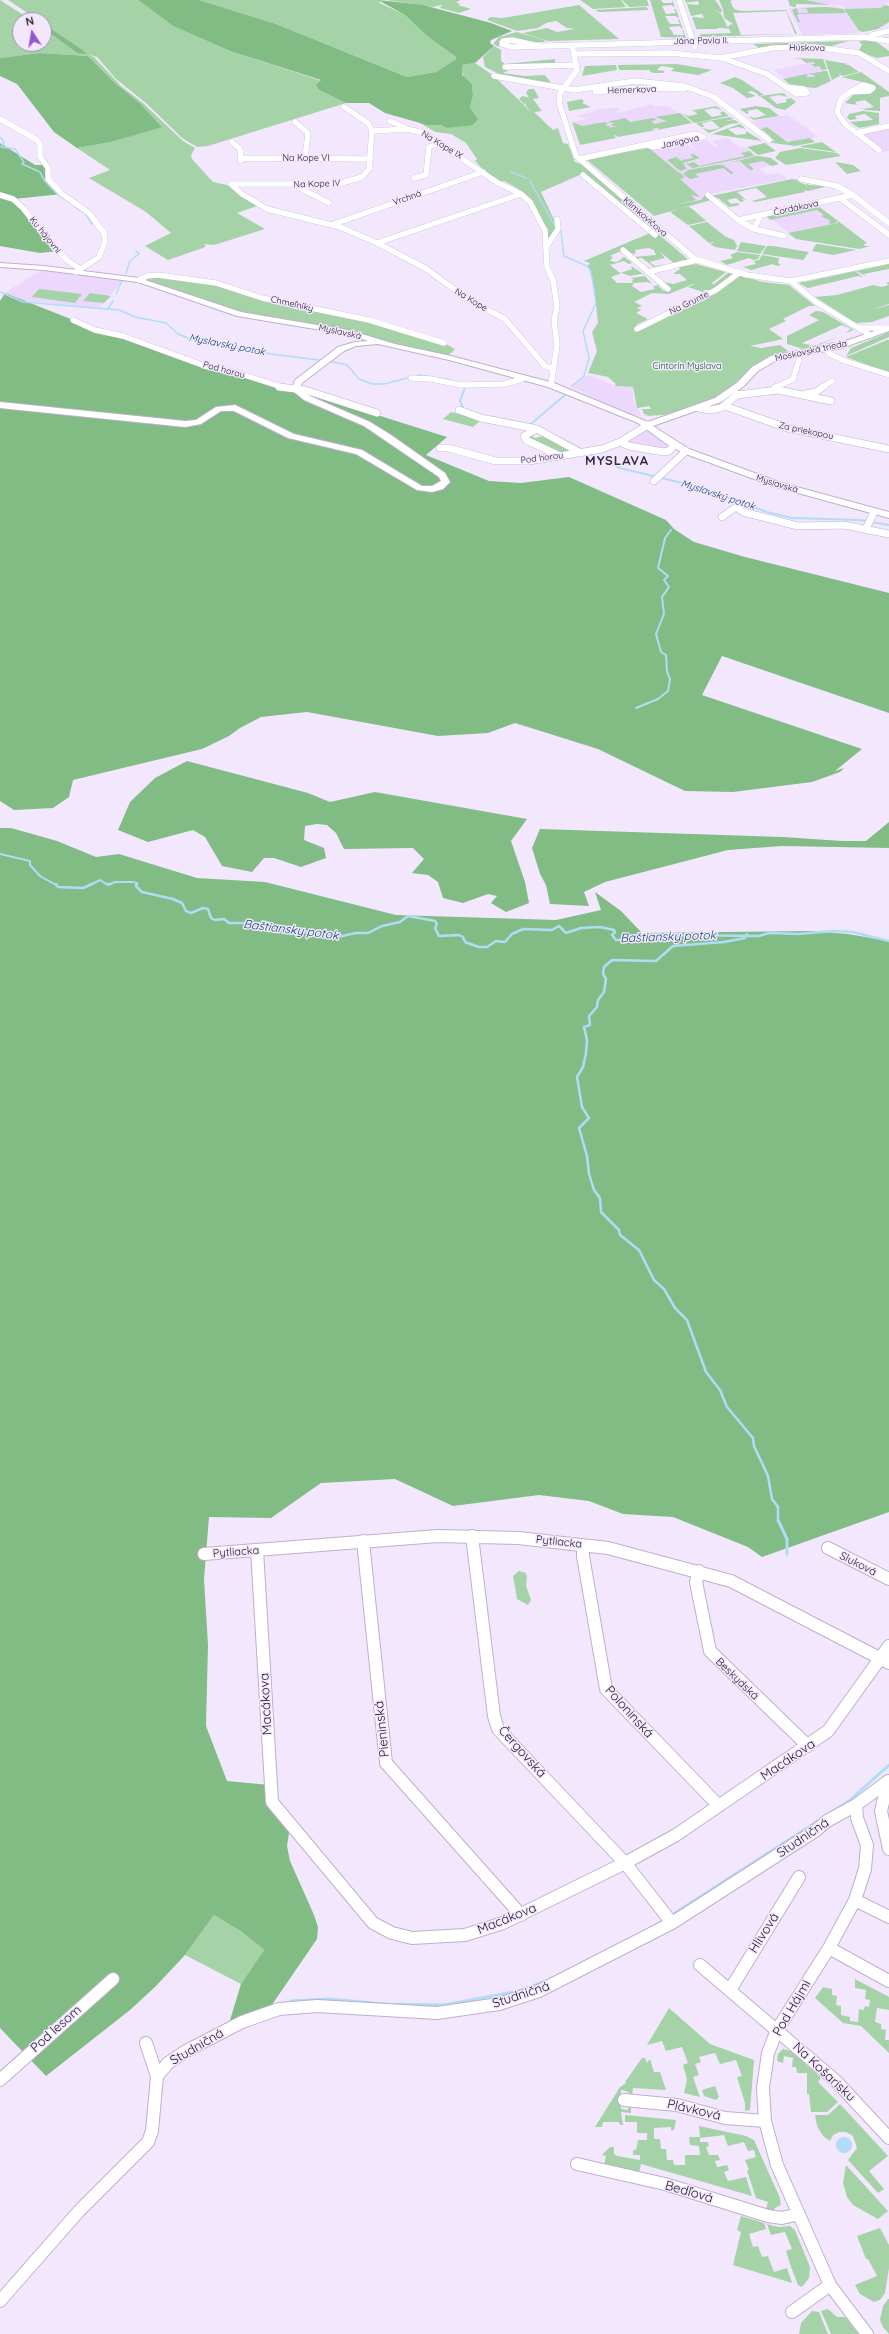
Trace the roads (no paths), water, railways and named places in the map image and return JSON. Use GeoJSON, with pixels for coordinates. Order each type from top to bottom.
{"type":"FeatureCollection","features":[{"type":"Feature","properties":{"kind":"street"},"geometry":{"type":"LineString","coordinates":[[679,0],[694,41],[695,54]]}},
{"type":"Feature","properties":{"kind":"street","name":"Jána Pavla II."},"geometry":{"type":"LineString","coordinates":[[539,46],[510,40],[503,41],[502,44],[509,47],[863,37],[887,33]]}},
{"type":"Feature","properties":{"kind":"street","name":"Jána Pavla II."},"geometry":{"type":"LineString","coordinates":[[863,37],[888,40]]}},
{"type":"Feature","properties":{"kind":"street"},"geometry":{"type":"LineString","coordinates":[[505,67],[577,65],[572,45]]}},
{"type":"Feature","properties":{"kind":"street","name":"Húskova"},"geometry":{"type":"LineString","coordinates":[[720,58],[773,48],[820,47],[859,53],[889,71]]}},
{"type":"Feature","properties":{"kind":"street","name":"Húskova"},"geometry":{"type":"LineString","coordinates":[[575,54],[695,54],[720,58],[767,74],[786,87]]}},
{"type":"Feature","properties":{"kind":"street","name":"Klimkovičova"},"geometry":{"type":"LineString","coordinates":[[577,65],[576,72],[559,95],[558,102],[569,138],[579,159],[647,219],[697,260],[739,272],[792,281],[889,261]]}},
{"type":"Feature","properties":{"kind":"street"},"geometry":{"type":"LineString","coordinates":[[494,76],[564,88]]}},
{"type":"Feature","properties":{"kind":"street","name":"Hemerkova"},"geometry":{"type":"LineString","coordinates":[[564,88],[574,90],[640,81],[669,83],[689,87],[714,97],[769,140]]}},
{"type":"Feature","properties":{"kind":"street"},"geometry":{"type":"LineString","coordinates":[[850,92],[839,102],[836,112],[841,121],[879,150]]}},
{"type":"Feature","properties":{"kind":"street"},"geometry":{"type":"LineString","coordinates":[[344,107],[368,123],[373,131]]}},
{"type":"Feature","properties":{"kind":"street"},"geometry":{"type":"LineString","coordinates":[[0,119],[37,140],[40,145],[39,155],[48,168],[47,178],[62,194],[89,213],[104,233],[105,242],[99,257],[78,270]]}},
{"type":"Feature","properties":{"kind":"street"},"geometry":{"type":"LineString","coordinates":[[390,121],[399,126],[414,128],[416,131]]}},
{"type":"Feature","properties":{"kind":"street"},"geometry":{"type":"LineString","coordinates":[[294,122],[308,133],[305,158]]}},
{"type":"Feature","properties":{"kind":"street"},"geometry":{"type":"LineString","coordinates":[[856,133],[889,126]]}},
{"type":"Feature","properties":{"kind":"street","name":"Na Kope IX"},"geometry":{"type":"LineString","coordinates":[[373,131],[416,131],[428,134],[498,183],[521,194]]}},
{"type":"Feature","properties":{"kind":"street","name":"Na Kope IV"},"geometry":{"type":"LineString","coordinates":[[231,184],[338,184],[356,180],[362,177],[369,169],[373,131]]}},
{"type":"Feature","properties":{"kind":"street","name":"Janigova"},"geometry":{"type":"LineString","coordinates":[[579,159],[647,145],[652,142],[695,134],[703,137],[654,147],[647,145]]}},
{"type":"Feature","properties":{"kind":"street","name":"Na Kope VI"},"geometry":{"type":"LineString","coordinates":[[232,142],[240,149],[241,160],[305,158],[371,159]]}},
{"type":"Feature","properties":{"kind":"street"},"geometry":{"type":"LineString","coordinates":[[414,178],[426,175],[428,148],[440,143]]}},
{"type":"Feature","properties":{"kind":"street","name":"Vrchná"},"geometry":{"type":"LineString","coordinates":[[331,225],[483,172]]}},
{"type":"Feature","properties":{"kind":"street"},"geometry":{"type":"LineString","coordinates":[[583,175],[655,235]]}},
{"type":"Feature","properties":{"kind":"street","name":"Čordákova"},"geometry":{"type":"LineString","coordinates":[[801,179],[837,186],[853,195],[889,223]]}},
{"type":"Feature","properties":{"kind":"street","name":"Na Kope"},"geometry":{"type":"LineString","coordinates":[[231,184],[236,190],[254,202],[280,213],[331,225],[377,243],[425,268],[472,302],[505,319],[545,366],[553,369]]}},
{"type":"Feature","properties":{"kind":"street"},"geometry":{"type":"LineString","coordinates":[[297,184],[300,188],[329,203]]}},
{"type":"Feature","properties":{"kind":"street"},"geometry":{"type":"LineString","coordinates":[[377,243],[521,194],[530,202],[546,231],[548,246],[547,266],[553,280],[557,306],[554,320],[557,345],[553,369],[553,382],[551,385]]}},
{"type":"Feature","properties":{"kind":"street","name":"Ku hájovni"},"geometry":{"type":"LineString","coordinates":[[0,195],[13,199],[26,211],[60,253],[78,270]]}},
{"type":"Feature","properties":{"kind":"street"},"geometry":{"type":"LineString","coordinates":[[708,195],[738,220],[754,229],[784,236]]}},
{"type":"Feature","properties":{"kind":"street","name":"Čordákova"},"geometry":{"type":"LineString","coordinates":[[738,220],[853,195]]}},
{"type":"Feature","properties":{"kind":"street"},"geometry":{"type":"LineString","coordinates":[[840,198],[889,235]]}},
{"type":"Feature","properties":{"kind":"street"},"geometry":{"type":"LineString","coordinates":[[754,229],[759,219],[758,216]]}},
{"type":"Feature","properties":{"kind":"street"},"geometry":{"type":"LineString","coordinates":[[548,246],[558,229],[557,219]]}},
{"type":"Feature","properties":{"kind":"street"},"geometry":{"type":"LineString","coordinates":[[636,220],[647,219]]}},
{"type":"Feature","properties":{"kind":"street"},"geometry":{"type":"LineString","coordinates":[[883,230],[889,227]]}},
{"type":"Feature","properties":{"kind":"street"},"geometry":{"type":"LineString","coordinates":[[623,250],[668,289]]}},
{"type":"Feature","properties":{"kind":"street"},"geometry":{"type":"LineString","coordinates":[[648,272],[697,260]]}},
{"type":"Feature","properties":{"kind":"street","name":"Myslavská"},"geometry":{"type":"LineString","coordinates":[[0,265],[78,270],[139,280],[240,314],[352,333],[386,344],[457,360],[551,385],[648,425],[671,443],[686,451],[779,485],[873,515],[889,515]]}},
{"type":"Feature","properties":{"kind":"street","name":"Na Grunte"},"geometry":{"type":"LineString","coordinates":[[637,328],[716,290],[739,272]]}},
{"type":"Feature","properties":{"kind":"street","name":"Chmeľníky"},"geometry":{"type":"LineString","coordinates":[[139,280],[158,275],[216,283],[262,298],[374,321],[444,343]]}},
{"type":"Feature","properties":{"kind":"street"},"geometry":{"type":"LineString","coordinates":[[792,281],[816,302],[870,335]]}},
{"type":"Feature","properties":{"kind":"street","name":"Pod horou"},"geometry":{"type":"LineString","coordinates":[[73,320],[95,330],[144,343],[177,357],[238,373],[281,388],[309,391],[377,413]]}},
{"type":"Feature","properties":{"kind":"street"},"geometry":{"type":"LineString","coordinates":[[857,327],[889,328]]}},
{"type":"Feature","properties":{"kind":"street"},"geometry":{"type":"LineString","coordinates":[[856,340],[857,327]]}},
{"type":"Feature","properties":{"kind":"street","name":"Moskovská trieda"},"geometry":{"type":"LineString","coordinates":[[648,425],[699,408],[735,393],[755,369],[767,362],[796,353],[839,346],[889,328]]}},
{"type":"Feature","properties":{"kind":"street"},"geometry":{"type":"LineString","coordinates":[[352,333],[359,338],[355,344]]}},
{"type":"Feature","properties":{"kind":"street"},"geometry":{"type":"LineString","coordinates":[[0,406],[185,424],[202,421],[219,409],[235,408],[291,436],[359,452],[420,488],[432,490],[445,484],[445,479],[439,472],[377,430],[307,398],[296,390],[298,382],[334,353],[355,344],[386,344]]}},
{"type":"Feature","properties":{"kind":"street"},"geometry":{"type":"LineString","coordinates":[[839,346],[845,360]]}},
{"type":"Feature","properties":{"kind":"street"},"geometry":{"type":"LineString","coordinates":[[826,349],[837,357],[889,375]]}},
{"type":"Feature","properties":{"kind":"street"},"geometry":{"type":"LineString","coordinates":[[774,390],[793,379],[799,360]]}},
{"type":"Feature","properties":{"kind":"street"},"geometry":{"type":"LineString","coordinates":[[411,378],[431,379],[461,385],[478,385],[505,384],[522,378]]}},
{"type":"Feature","properties":{"kind":"street"},"geometry":{"type":"LineString","coordinates":[[802,395],[816,392],[832,381]]}},
{"type":"Feature","properties":{"kind":"street"},"geometry":{"type":"LineString","coordinates":[[699,408],[716,409],[725,406],[735,393],[774,390],[831,401]]}},
{"type":"Feature","properties":{"kind":"street","name":"Za priekopou"},"geometry":{"type":"LineString","coordinates":[[725,406],[787,428],[889,449]]}},
{"type":"Feature","properties":{"kind":"street"},"geometry":{"type":"LineString","coordinates":[[459,410],[481,418],[537,429],[582,453]]}},
{"type":"Feature","properties":{"kind":"street","name":"Moskovská trieda"},"geometry":{"type":"LineString","coordinates":[[626,415],[649,418],[676,415]]}},
{"type":"Feature","properties":{"kind":"street"},"geometry":{"type":"LineString","coordinates":[[620,442],[629,446],[668,452],[671,443],[664,429],[676,415]]}},
{"type":"Feature","properties":{"kind":"street","name":"Pod horou"},"geometry":{"type":"LineString","coordinates":[[440,448],[448,448],[496,461],[529,461],[592,452],[620,442],[648,425]]}},
{"type":"Feature","properties":{"kind":"street"},"geometry":{"type":"LineString","coordinates":[[537,429],[526,435],[524,438],[560,456]]}},
{"type":"Feature","properties":{"kind":"street"},"geometry":{"type":"LineString","coordinates":[[654,481],[686,451]]}},
{"type":"Feature","properties":{"kind":"street"},"geometry":{"type":"LineString","coordinates":[[722,517],[736,507],[743,512],[798,526],[844,525],[867,527],[889,534]]}},
{"type":"Feature","properties":{"kind":"street"},"geometry":{"type":"LineString","coordinates":[[867,527],[873,515]]}},
{"type":"Feature","properties":{"kind":"street","name":"Pytliacka"},"geometry":{"type":"LineString","coordinates":[[204,1554],[363,1541],[472,1536],[518,1538],[583,1544],[629,1552],[731,1581],[885,1661]]}},
{"type":"Feature","properties":{"kind":"street","name":"Čergovská"},"geometry":{"type":"LineString","coordinates":[[472,1536],[494,1716],[498,1729],[625,1863],[672,1922]]}},
{"type":"Feature","properties":{"kind":"street","name":"Pieninská"},"geometry":{"type":"LineString","coordinates":[[363,1541],[386,1763],[520,1915]]}},
{"type":"Feature","properties":{"kind":"street","name":"Poloninská"},"geometry":{"type":"LineString","coordinates":[[583,1544],[585,1571],[606,1689],[720,1806]]}},
{"type":"Feature","properties":{"kind":"street","name":"Sluková"},"geometry":{"type":"LineString","coordinates":[[828,1548],[889,1579]]}},
{"type":"Feature","properties":{"kind":"street","name":"Macákova"},"geometry":{"type":"LineString","coordinates":[[257,1550],[271,1794],[275,1808],[361,1909],[382,1929],[407,1937],[438,1938],[476,1933],[520,1915],[625,1863],[676,1834],[808,1746],[834,1725],[885,1661],[889,1646]]}},
{"type":"Feature","properties":{"kind":"street","name":"Beskydská"},"geometry":{"type":"LineString","coordinates":[[699,1571],[696,1582],[710,1651],[808,1746]]}},
{"type":"Feature","properties":{"kind":"street"},"geometry":{"type":"LineString","coordinates":[[856,1805],[888,1781]]}},
{"type":"Feature","properties":{"kind":"street"},"geometry":{"type":"LineString","coordinates":[[888,1781],[880,1811],[889,1849]]}},
{"type":"Feature","properties":{"kind":"street","name":"Pod Hájmi"},"geometry":{"type":"LineString","coordinates":[[856,1805],[867,1853],[865,1869],[855,1900],[829,1948],[777,2030],[766,2066],[763,2088],[765,2121],[777,2165],[830,2285],[867,2334]]}},
{"type":"Feature","properties":{"kind":"street","name":"Studničná"},"geometry":{"type":"LineString","coordinates":[[157,2076],[168,2063],[186,2052],[242,2022],[267,2012],[311,2006],[394,2012],[437,2013],[499,2004],[551,1986],[672,1922],[815,1831],[827,1821],[856,1805]]}},
{"type":"Feature","properties":{"kind":"street","name":"Hlivová"},"geometry":{"type":"LineString","coordinates":[[730,1990],[799,1877]]}},
{"type":"Feature","properties":{"kind":"street"},"geometry":{"type":"LineString","coordinates":[[855,1900],[889,1917]]}},
{"type":"Feature","properties":{"kind":"street"},"geometry":{"type":"LineString","coordinates":[[829,1948],[889,1981]]}},
{"type":"Feature","properties":{"kind":"street","name":"Na Košarisku"},"geometry":{"type":"LineString","coordinates":[[700,1965],[836,2081],[889,2138]]}},
{"type":"Feature","properties":{"kind":"street","name":"Pod lesom"},"geometry":{"type":"LineString","coordinates":[[0,2080],[113,1979]]}},
{"type":"Feature","properties":{"kind":"street","name":"Studničná"},"geometry":{"type":"LineString","coordinates":[[0,2302],[79,2211],[148,2142],[152,2131],[157,2076],[146,2043]]}},
{"type":"Feature","properties":{"kind":"street","name":"Plávková"},"geometry":{"type":"LineString","coordinates":[[624,2100],[671,2104],[726,2118],[765,2121]]}},
{"type":"Feature","properties":{"kind":"street","name":"Bedľová"},"geometry":{"type":"LineString","coordinates":[[577,2164],[665,2184],[768,2216],[782,2218],[799,2214]]}},
{"type":"Feature","properties":{"kind":"street"},"geometry":{"type":"LineString","coordinates":[[792,2312],[830,2285]]}},
{"type":"Feature","properties":{"kind":"water"},"geometry":{"type":"Polygon","coordinates":[[[844,2137],[851,2142],[852,2145],[847,2152],[844,2153],[837,2148],[836,2145],[841,2138],[844,2137]]]}},
{"type":"Feature","properties":{"kind":"waterway"},"geometry":{"type":"LineString","coordinates":[[0,137],[4,142],[1,147],[15,149],[24,162],[22,164],[40,172],[44,180],[58,195],[70,203]]}},
{"type":"Feature","properties":{"kind":"waterway"},"geometry":{"type":"LineString","coordinates":[[511,172],[526,178]]}},
{"type":"Feature","properties":{"kind":"waterway"},"geometry":{"type":"LineString","coordinates":[[530,181],[555,226]]}},
{"type":"Feature","properties":{"kind":"waterway"},"geometry":{"type":"LineString","coordinates":[[74,206],[85,213],[92,224]]}},
{"type":"Feature","properties":{"kind":"waterway"},"geometry":{"type":"LineString","coordinates":[[561,231],[564,256],[587,266],[591,271],[596,303],[583,331],[589,358],[584,376],[573,385]]}},
{"type":"Feature","properties":{"kind":"waterway"},"geometry":{"type":"LineString","coordinates":[[126,273],[130,261],[139,254],[136,251]]}},
{"type":"Feature","properties":{"kind":"waterway"},"geometry":{"type":"LineString","coordinates":[[116,294],[123,279]]}},
{"type":"Feature","properties":{"kind":"waterway","name":"Myslavský potok"},"geometry":{"type":"LineString","coordinates":[[0,292],[23,302],[119,310],[135,317],[166,323],[178,334],[190,339],[271,354],[319,360]]}},
{"type":"Feature","properties":{"kind":"waterway"},"geometry":{"type":"LineString","coordinates":[[108,309],[113,301]]}},
{"type":"Feature","properties":{"kind":"waterway","name":"Myslavský potok"},"geometry":{"type":"LineString","coordinates":[[329,361],[347,365],[359,379],[372,384],[384,384],[419,375],[451,380]]}},
{"type":"Feature","properties":{"kind":"waterway","name":"Myslavský potok"},"geometry":{"type":"LineString","coordinates":[[464,410],[460,401],[465,387]]}},
{"type":"Feature","properties":{"kind":"waterway"},"geometry":{"type":"LineString","coordinates":[[531,424],[566,394]]}},
{"type":"Feature","properties":{"kind":"waterway","name":"Myslavský potok"},"geometry":{"type":"LineString","coordinates":[[503,419],[532,425]]}},
{"type":"Feature","properties":{"kind":"waterway","name":"Myslavský potok"},"geometry":{"type":"LineString","coordinates":[[538,427],[583,450]]}},
{"type":"Feature","properties":{"kind":"waterway","name":"Myslavský potok"},"geometry":{"type":"LineString","coordinates":[[588,453],[620,468],[699,487],[767,512],[792,518],[860,520],[889,525]]}},
{"type":"Feature","properties":{"kind":"waterway"},"geometry":{"type":"LineString","coordinates":[[636,708],[658,699],[668,691],[670,679],[667,672],[666,655],[661,652],[656,634],[664,614],[662,597],[669,587],[664,580],[668,576],[658,568],[665,538],[671,530]]}},
{"type":"Feature","properties":{"kind":"waterway","name":"Baštiansky potok"},"geometry":{"type":"LineString","coordinates":[[0,854],[30,861],[30,865],[40,876],[56,885]]}},
{"type":"Feature","properties":{"kind":"waterway","name":"Baštiansky potok"},"geometry":{"type":"LineString","coordinates":[[92,884],[100,880],[106,884]]}},
{"type":"Feature","properties":{"kind":"waterway","name":"Baštiansky potok"},"geometry":{"type":"LineString","coordinates":[[110,884],[115,882],[133,882],[137,883],[136,885]]}},
{"type":"Feature","properties":{"kind":"waterway","name":"Baštiansky potok"},"geometry":{"type":"LineString","coordinates":[[56,884],[58,887],[83,888],[92,884]]}},
{"type":"Feature","properties":{"kind":"waterway","name":"Baštiansky potok"},"geometry":{"type":"LineString","coordinates":[[106,884],[110,884]]}},
{"type":"Feature","properties":{"kind":"waterway","name":"Baštiansky potok"},"geometry":{"type":"LineString","coordinates":[[137,884],[136,886],[142,892],[173,899],[182,903],[186,911],[191,913],[203,908],[208,909],[211,918],[215,920],[224,919],[229,923],[248,923],[253,927],[282,926],[333,938],[356,933],[368,933],[382,926],[400,922],[408,916],[435,921],[437,924],[435,928],[439,936],[459,935],[463,937],[465,942],[479,947],[487,947],[496,941],[505,942],[512,934],[523,929],[552,930],[559,926],[566,933],[581,928],[600,927],[614,930],[615,932],[612,935],[616,940],[628,940],[636,936],[655,938],[668,935],[746,936]]}},
{"type":"Feature","properties":{"kind":"waterway","name":"Baštiansky potok"},"geometry":{"type":"LineString","coordinates":[[746,936],[759,936],[769,933],[798,934],[833,931],[853,932],[889,941]]}},
{"type":"Feature","properties":{"kind":"waterway"},"geometry":{"type":"LineString","coordinates":[[746,936],[745,938],[724,942],[673,946],[656,961],[612,960],[604,967],[603,974],[606,979],[604,992],[598,1000],[597,1007],[589,1016],[590,1025],[584,1027],[587,1040],[586,1053],[583,1067],[577,1077],[582,1107],[589,1118],[579,1128],[587,1156],[589,1174],[594,1190],[600,1198],[601,1212],[619,1230],[620,1235],[639,1250],[654,1280],[664,1289],[675,1308],[687,1320],[706,1372],[720,1390],[727,1407],[753,1438],[754,1446],[768,1476],[772,1499],[778,1507],[778,1520]]}},
{"type":"Feature","properties":{"kind":"waterway"},"geometry":{"type":"LineString","coordinates":[[778,1520],[787,1539],[787,1554]]}},
{"type":"Feature","properties":{"kind":"waterway"},"geometry":{"type":"LineString","coordinates":[[675,1913],[849,1801],[889,1765]]}},
{"type":"Feature","properties":{"kind":"waterway"},"geometry":{"type":"LineString","coordinates":[[655,1926],[661,1922]]}},
{"type":"Feature","properties":{"kind":"waterway"},"geometry":{"type":"LineString","coordinates":[[291,2001],[328,1999],[386,2004],[444,2005],[519,1991],[549,1980]]}},
{"type":"Feature","properties":{"kind":"district","name":"MYSLAVA"},"geometry":{"type":"Point","coordinates":[617,461]}},
{"type":"Feature","properties":{"kind":"park label","name":"Cintorín Myslava"},"geometry":{"type":"Point","coordinates":[687,366]}}]}
